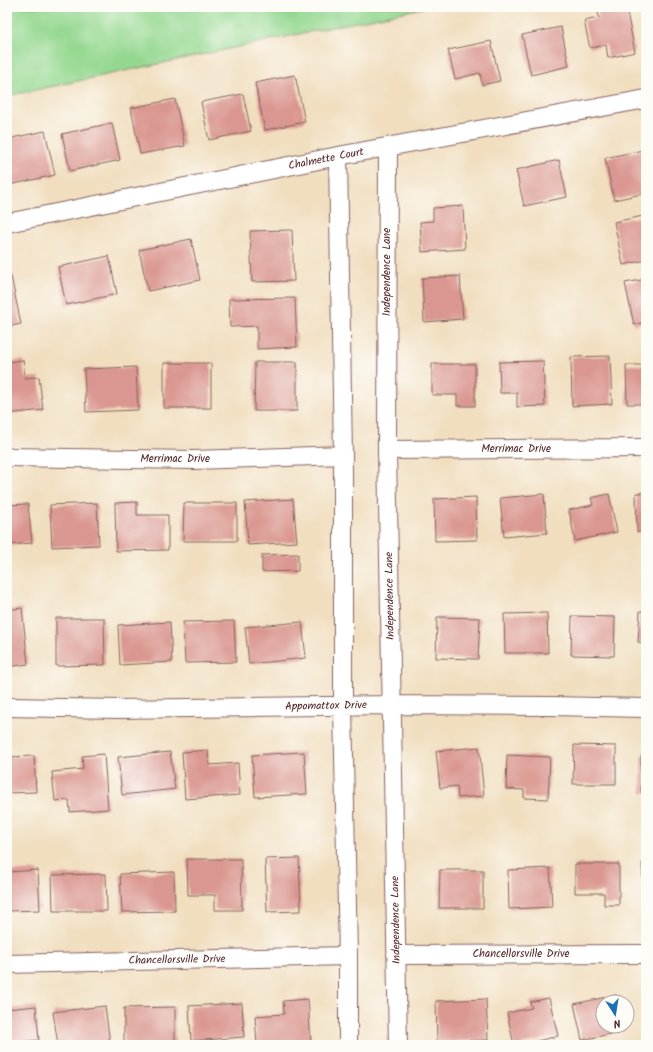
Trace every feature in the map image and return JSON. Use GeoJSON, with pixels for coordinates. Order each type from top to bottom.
{"type":"FeatureCollection","features":[{"type":"Feature","properties":{"kind":"street","name":"Chalmette Court"},"geometry":{"type":"LineString","coordinates":[[7,223],[338,156],[646,99]]}},
{"type":"Feature","properties":{"kind":"street","name":"Independence Lane"},"geometry":{"type":"LineString","coordinates":[[388,147],[387,450],[398,1045]]}},
{"type":"Feature","properties":{"kind":"street"},"geometry":{"type":"LineString","coordinates":[[338,156],[343,455],[343,706],[348,956],[348,1045]]}},
{"type":"Feature","properties":{"kind":"street","name":"Merrimac Drive"},"geometry":{"type":"LineString","coordinates":[[387,450],[646,448]]}},
{"type":"Feature","properties":{"kind":"street","name":"Merrimac Drive"},"geometry":{"type":"LineString","coordinates":[[7,457],[193,460],[343,455]]}},
{"type":"Feature","properties":{"kind":"street","name":"Appomattox Drive"},"geometry":{"type":"LineString","coordinates":[[7,707],[117,709],[343,706],[542,706],[646,708]]}},
{"type":"Feature","properties":{"kind":"street","name":"Chancellorsville Drive"},"geometry":{"type":"LineString","coordinates":[[396,954],[646,954]]}},
{"type":"Feature","properties":{"kind":"street","name":"Chancellorsville Drive"},"geometry":{"type":"LineString","coordinates":[[7,964],[348,956]]}},
{"type":"Feature","properties":{"kind":"green space"},"geometry":{"type":"Polygon","coordinates":[[[7,7],[427,7],[7,96],[7,7]]]}},
{"type":"Feature","properties":{"kind":"building"},"geometry":{"type":"Polygon","coordinates":[[[597,7],[626,7],[635,52],[608,58],[606,45],[590,48],[584,21],[599,18],[597,7]]]}},
{"type":"Feature","properties":{"kind":"building"},"geometry":{"type":"Polygon","coordinates":[[[561,27],[569,66],[531,75],[522,35],[561,27]]]}},
{"type":"Feature","properties":{"kind":"building"},"geometry":{"type":"Polygon","coordinates":[[[491,41],[500,81],[482,85],[480,73],[455,79],[448,50],[491,41]]]}},
{"type":"Feature","properties":{"kind":"building"},"geometry":{"type":"Polygon","coordinates":[[[295,75],[305,122],[265,130],[255,83],[295,75]]]}},
{"type":"Feature","properties":{"kind":"building"},"geometry":{"type":"Polygon","coordinates":[[[243,94],[251,131],[209,140],[201,102],[243,94]]]}},
{"type":"Feature","properties":{"kind":"building"},"geometry":{"type":"Polygon","coordinates":[[[175,99],[185,146],[140,154],[131,108],[175,99]]]}},
{"type":"Feature","properties":{"kind":"building"},"geometry":{"type":"Polygon","coordinates":[[[112,123],[120,160],[70,171],[62,134],[112,123]]]}},
{"type":"Feature","properties":{"kind":"building"},"geometry":{"type":"Polygon","coordinates":[[[45,131],[55,175],[9,185],[7,175],[7,139],[45,131]]]}},
{"type":"Feature","properties":{"kind":"building"},"geometry":{"type":"Polygon","coordinates":[[[643,150],[646,164],[646,193],[614,200],[605,158],[643,150]]]}},
{"type":"Feature","properties":{"kind":"building"},"geometry":{"type":"Polygon","coordinates":[[[559,160],[567,197],[524,206],[516,170],[559,160]]]}},
{"type":"Feature","properties":{"kind":"building"},"geometry":{"type":"Polygon","coordinates":[[[463,206],[465,249],[422,252],[420,222],[433,221],[433,208],[463,206]]]}},
{"type":"Feature","properties":{"kind":"building"},"geometry":{"type":"Polygon","coordinates":[[[643,216],[646,232],[646,260],[623,265],[614,222],[643,216]]]}},
{"type":"Feature","properties":{"kind":"building"},"geometry":{"type":"Polygon","coordinates":[[[292,230],[294,281],[252,282],[250,231],[292,230]]]}},
{"type":"Feature","properties":{"kind":"building"},"geometry":{"type":"Polygon","coordinates":[[[191,239],[200,280],[148,291],[139,250],[191,239]]]}},
{"type":"Feature","properties":{"kind":"building"},"geometry":{"type":"Polygon","coordinates":[[[109,256],[117,294],[66,305],[58,267],[109,256]]]}},
{"type":"Feature","properties":{"kind":"building"},"geometry":{"type":"Polygon","coordinates":[[[11,276],[21,324],[7,327],[7,277],[11,276]]]}},
{"type":"Feature","properties":{"kind":"building"},"geometry":{"type":"Polygon","coordinates":[[[460,276],[463,319],[424,322],[422,278],[460,276]]]}},
{"type":"Feature","properties":{"kind":"building"},"geometry":{"type":"Polygon","coordinates":[[[646,279],[646,322],[634,325],[625,283],[646,279]]]}},
{"type":"Feature","properties":{"kind":"building"},"geometry":{"type":"Polygon","coordinates":[[[295,298],[297,347],[257,349],[257,326],[230,327],[229,299],[295,298]]]}},
{"type":"Feature","properties":{"kind":"building"},"geometry":{"type":"Polygon","coordinates":[[[610,356],[612,404],[572,406],[571,357],[610,356]]]}},
{"type":"Feature","properties":{"kind":"building"},"geometry":{"type":"Polygon","coordinates":[[[23,360],[25,378],[39,377],[43,410],[7,414],[7,362],[23,360]]]}},
{"type":"Feature","properties":{"kind":"building"},"geometry":{"type":"Polygon","coordinates":[[[543,361],[545,406],[517,407],[517,393],[500,393],[499,362],[543,361]]]}},
{"type":"Feature","properties":{"kind":"building"},"geometry":{"type":"Polygon","coordinates":[[[255,362],[297,362],[297,411],[254,411],[255,362]]]}},
{"type":"Feature","properties":{"kind":"building"},"geometry":{"type":"Polygon","coordinates":[[[164,363],[211,363],[211,408],[164,408],[164,363]]]}},
{"type":"Feature","properties":{"kind":"building"},"geometry":{"type":"Polygon","coordinates":[[[432,364],[475,364],[475,406],[457,406],[457,395],[432,395],[432,364]]]}},
{"type":"Feature","properties":{"kind":"building"},"geometry":{"type":"Polygon","coordinates":[[[626,365],[646,365],[646,404],[627,404],[626,365]]]}},
{"type":"Feature","properties":{"kind":"building"},"geometry":{"type":"Polygon","coordinates":[[[136,367],[138,410],[86,412],[84,369],[136,367]]]}},
{"type":"Feature","properties":{"kind":"building"},"geometry":{"type":"Polygon","coordinates":[[[636,493],[646,493],[646,532],[637,532],[636,493]]]}},
{"type":"Feature","properties":{"kind":"building"},"geometry":{"type":"Polygon","coordinates":[[[544,494],[547,533],[504,537],[500,498],[544,494]]]}},
{"type":"Feature","properties":{"kind":"building"},"geometry":{"type":"Polygon","coordinates":[[[609,494],[617,532],[575,541],[569,510],[593,505],[591,498],[609,494]]]}},
{"type":"Feature","properties":{"kind":"building"},"geometry":{"type":"Polygon","coordinates":[[[476,497],[477,540],[435,541],[434,499],[476,497]]]}},
{"type":"Feature","properties":{"kind":"building"},"geometry":{"type":"Polygon","coordinates":[[[293,499],[297,542],[248,545],[245,502],[293,499]]]}},
{"type":"Feature","properties":{"kind":"building"},"geometry":{"type":"Polygon","coordinates":[[[137,502],[137,515],[168,515],[168,550],[116,551],[115,503],[137,502]]]}},
{"type":"Feature","properties":{"kind":"building"},"geometry":{"type":"Polygon","coordinates":[[[97,503],[99,545],[52,547],[50,505],[97,503]]]}},
{"type":"Feature","properties":{"kind":"building"},"geometry":{"type":"Polygon","coordinates":[[[184,503],[237,503],[237,541],[183,541],[184,503]]]}},
{"type":"Feature","properties":{"kind":"building"},"geometry":{"type":"Polygon","coordinates":[[[28,504],[32,543],[7,545],[7,505],[28,504]]]}},
{"type":"Feature","properties":{"kind":"building"},"geometry":{"type":"Polygon","coordinates":[[[298,554],[298,571],[262,572],[262,555],[298,554]]]}},
{"type":"Feature","properties":{"kind":"building"},"geometry":{"type":"Polygon","coordinates":[[[22,608],[28,664],[7,667],[7,610],[22,608]]]}},
{"type":"Feature","properties":{"kind":"building"},"geometry":{"type":"Polygon","coordinates":[[[640,611],[646,611],[646,643],[638,642],[640,611]]]}},
{"type":"Feature","properties":{"kind":"building"},"geometry":{"type":"Polygon","coordinates":[[[547,613],[548,653],[505,653],[504,614],[547,613]]]}},
{"type":"Feature","properties":{"kind":"building"},"geometry":{"type":"Polygon","coordinates":[[[572,616],[615,617],[614,656],[571,655],[572,616]]]}},
{"type":"Feature","properties":{"kind":"building"},"geometry":{"type":"Polygon","coordinates":[[[437,617],[480,618],[478,659],[436,658],[437,617]]]}},
{"type":"Feature","properties":{"kind":"building"},"geometry":{"type":"Polygon","coordinates":[[[56,618],[104,618],[105,665],[56,666],[56,618]]]}},
{"type":"Feature","properties":{"kind":"building"},"geometry":{"type":"Polygon","coordinates":[[[234,621],[236,662],[185,663],[183,622],[234,621]]]}},
{"type":"Feature","properties":{"kind":"building"},"geometry":{"type":"Polygon","coordinates":[[[170,622],[172,662],[120,665],[118,625],[170,622]]]}},
{"type":"Feature","properties":{"kind":"building"},"geometry":{"type":"Polygon","coordinates":[[[302,622],[306,658],[249,664],[245,627],[302,622]]]}},
{"type":"Feature","properties":{"kind":"building"},"geometry":{"type":"Polygon","coordinates":[[[574,745],[616,746],[616,784],[573,784],[574,745]]]}},
{"type":"Feature","properties":{"kind":"building"},"geometry":{"type":"Polygon","coordinates":[[[479,747],[484,796],[458,798],[457,786],[440,788],[436,751],[479,747]]]}},
{"type":"Feature","properties":{"kind":"building"},"geometry":{"type":"Polygon","coordinates":[[[208,750],[209,765],[238,763],[240,795],[185,799],[182,752],[208,750]]]}},
{"type":"Feature","properties":{"kind":"building"},"geometry":{"type":"Polygon","coordinates":[[[170,752],[175,789],[122,795],[118,757],[170,752]]]}},
{"type":"Feature","properties":{"kind":"building"},"geometry":{"type":"Polygon","coordinates":[[[304,752],[307,794],[255,797],[252,755],[304,752]]]}},
{"type":"Feature","properties":{"kind":"building"},"geometry":{"type":"Polygon","coordinates":[[[104,754],[108,809],[70,812],[69,800],[55,801],[52,772],[83,769],[82,756],[104,754]]]}},
{"type":"Feature","properties":{"kind":"building"},"geometry":{"type":"Polygon","coordinates":[[[507,755],[550,757],[548,799],[524,798],[524,790],[506,789],[507,755]]]}},
{"type":"Feature","properties":{"kind":"building"},"geometry":{"type":"Polygon","coordinates":[[[34,756],[36,792],[7,793],[7,757],[34,756]]]}},
{"type":"Feature","properties":{"kind":"building"},"geometry":{"type":"Polygon","coordinates":[[[641,756],[646,756],[646,793],[641,793],[641,756]]]}},
{"type":"Feature","properties":{"kind":"building"},"geometry":{"type":"Polygon","coordinates":[[[299,858],[301,911],[267,912],[265,859],[299,858]]]}},
{"type":"Feature","properties":{"kind":"building"},"geometry":{"type":"Polygon","coordinates":[[[187,859],[241,859],[242,910],[215,910],[215,895],[188,895],[187,859]]]}},
{"type":"Feature","properties":{"kind":"building"},"geometry":{"type":"Polygon","coordinates":[[[642,863],[646,863],[646,901],[644,901],[642,863]]]}},
{"type":"Feature","properties":{"kind":"building"},"geometry":{"type":"Polygon","coordinates":[[[575,864],[619,864],[619,905],[604,905],[604,893],[575,893],[575,864]]]}},
{"type":"Feature","properties":{"kind":"building"},"geometry":{"type":"Polygon","coordinates":[[[550,868],[552,907],[509,909],[508,870],[550,868]]]}},
{"type":"Feature","properties":{"kind":"building"},"geometry":{"type":"Polygon","coordinates":[[[38,870],[40,910],[7,911],[7,872],[38,870]]]}},
{"type":"Feature","properties":{"kind":"building"},"geometry":{"type":"Polygon","coordinates":[[[440,870],[483,870],[483,908],[439,908],[440,870]]]}},
{"type":"Feature","properties":{"kind":"building"},"geometry":{"type":"Polygon","coordinates":[[[174,872],[175,911],[122,912],[120,874],[174,872]]]}},
{"type":"Feature","properties":{"kind":"building"},"geometry":{"type":"Polygon","coordinates":[[[106,874],[107,911],[53,911],[52,875],[106,874]]]}},
{"type":"Feature","properties":{"kind":"building"},"geometry":{"type":"Polygon","coordinates":[[[549,998],[558,1036],[520,1045],[514,1045],[507,1013],[532,1008],[530,1002],[549,998]]]}},
{"type":"Feature","properties":{"kind":"building"},"geometry":{"type":"Polygon","coordinates":[[[308,999],[311,1045],[257,1045],[255,1016],[284,1014],[283,1001],[308,999]]]}},
{"type":"Feature","properties":{"kind":"building"},"geometry":{"type":"Polygon","coordinates":[[[486,999],[488,1040],[437,1042],[436,1001],[486,999]]]}},
{"type":"Feature","properties":{"kind":"building"},"geometry":{"type":"Polygon","coordinates":[[[595,1000],[595,1034],[610,1034],[582,1040],[574,1004],[595,1000]]]}},
{"type":"Feature","properties":{"kind":"building"},"geometry":{"type":"Polygon","coordinates":[[[242,1003],[244,1037],[191,1041],[189,1006],[242,1003]]]}},
{"type":"Feature","properties":{"kind":"building"},"geometry":{"type":"Polygon","coordinates":[[[642,1004],[646,1004],[646,1030],[645,1030],[642,1004]]]}},
{"type":"Feature","properties":{"kind":"building"},"geometry":{"type":"Polygon","coordinates":[[[36,1006],[39,1040],[7,1043],[7,1009],[36,1006]]]}},
{"type":"Feature","properties":{"kind":"building"},"geometry":{"type":"Polygon","coordinates":[[[105,1006],[110,1043],[93,1045],[58,1045],[53,1012],[105,1006]]]}},
{"type":"Feature","properties":{"kind":"building"},"geometry":{"type":"Polygon","coordinates":[[[175,1007],[175,1044],[124,1045],[124,1008],[175,1007]]]}}]}
